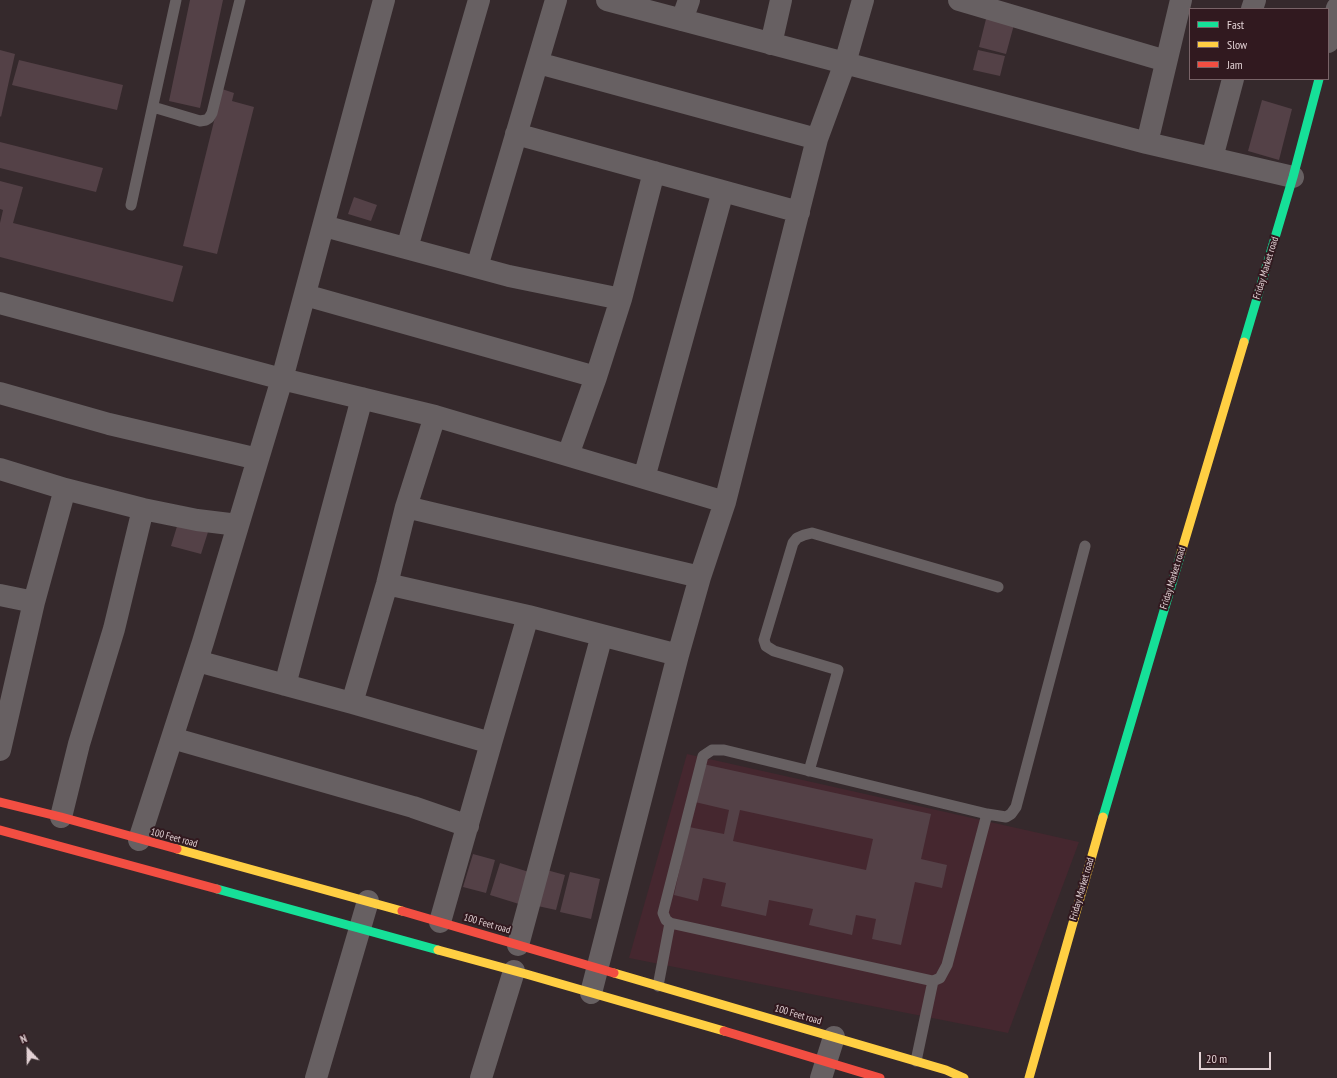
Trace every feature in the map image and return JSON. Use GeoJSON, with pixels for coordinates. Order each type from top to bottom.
{"type":"FeatureCollection","features":[{"type":"Feature","properties":{"kind":"street"},"geometry":{"type":"LineString","coordinates":[[139,840],[197,661],[282,379],[384,0]]}},
{"type":"Feature","properties":{"kind":"street"},"geometry":{"type":"LineString","coordinates":[[407,248],[479,0]]}},
{"type":"Feature","properties":{"kind":"street"},"geometry":{"type":"LineString","coordinates":[[477,267],[556,0]]}},
{"type":"Feature","properties":{"kind":"street"},"geometry":{"type":"LineString","coordinates":[[607,0],[685,10],[771,44],[1147,143],[1293,177]]}},
{"type":"Feature","properties":{"kind":"street"},"geometry":{"type":"LineString","coordinates":[[771,44],[782,0]]}},
{"type":"Feature","properties":{"kind":"street"},"geometry":{"type":"LineString","coordinates":[[591,993],[678,655],[700,577],[725,502],[817,139],[845,63],[863,0]]}},
{"type":"Feature","properties":{"kind":"street"},"geometry":{"type":"LineString","coordinates":[[960,0],[1166,61]]}},
{"type":"Feature","properties":{"kind":"street"},"geometry":{"type":"LineString","coordinates":[[1147,143],[1181,0]]}},
{"type":"Feature","properties":{"kind":"street"},"geometry":{"type":"LineString","coordinates":[[1329,38],[1337,8]]}},
{"type":"Feature","properties":{"kind":"street"},"geometry":{"type":"LineString","coordinates":[[538,63],[817,139]]}},
{"type":"Feature","properties":{"kind":"street"},"geometry":{"type":"LineString","coordinates":[[1212,158],[1233,80]]}},
{"type":"Feature","properties":{"kind":"street","name":"Friday Market road"},"geometry":{"type":"LineString","coordinates":[[1029,1078],[1113,780],[1293,177],[1319,80]]}},
{"type":"Feature","properties":{"kind":"street"},"geometry":{"type":"LineString","coordinates":[[516,134],[799,212]]}},
{"type":"Feature","properties":{"kind":"street"},"geometry":{"type":"LineString","coordinates":[[568,455],[596,377],[621,299],[654,172]]}},
{"type":"Feature","properties":{"kind":"street"},"geometry":{"type":"LineString","coordinates":[[644,478],[723,191]]}},
{"type":"Feature","properties":{"kind":"street"},"geometry":{"type":"LineString","coordinates":[[324,226],[509,276],[621,299]]}},
{"type":"Feature","properties":{"kind":"street"},"geometry":{"type":"LineString","coordinates":[[305,295],[596,377]]}},
{"type":"Feature","properties":{"kind":"street"},"geometry":{"type":"LineString","coordinates":[[0,303],[282,379],[435,416],[725,502]]}},
{"type":"Feature","properties":{"kind":"street"},"geometry":{"type":"LineString","coordinates":[[0,393],[30,400],[109,424],[258,459]]}},
{"type":"Feature","properties":{"kind":"street"},"geometry":{"type":"LineString","coordinates":[[285,685],[362,398]]}},
{"type":"Feature","properties":{"kind":"street"},"geometry":{"type":"LineString","coordinates":[[352,703],[387,584],[406,507],[435,416]]}},
{"type":"Feature","properties":{"kind":"street"},"geometry":{"type":"LineString","coordinates":[[0,469],[65,489],[143,509],[197,520],[238,525]]}},
{"type":"Feature","properties":{"kind":"street"},"geometry":{"type":"LineString","coordinates":[[0,750],[7,692],[34,602],[65,489]]}},
{"type":"Feature","properties":{"kind":"street"},"geometry":{"type":"LineString","coordinates":[[406,507],[700,577]]}},
{"type":"Feature","properties":{"kind":"street"},"geometry":{"type":"LineString","coordinates":[[61,817],[79,744],[114,629],[143,509]]}},
{"type":"Feature","properties":{"kind":"street"},"geometry":{"type":"LineString","coordinates":[[387,584],[528,616],[678,655]]}},
{"type":"Feature","properties":{"kind":"street"},"geometry":{"type":"LineString","coordinates":[[0,595],[34,602]]}},
{"type":"Feature","properties":{"kind":"street"},"geometry":{"type":"LineString","coordinates":[[440,922],[528,616]]}},
{"type":"Feature","properties":{"kind":"street"},"geometry":{"type":"LineString","coordinates":[[518,945],[602,635]]}},
{"type":"Feature","properties":{"kind":"street"},"geometry":{"type":"LineString","coordinates":[[197,661],[491,743]]}},
{"type":"Feature","properties":{"kind":"street"},"geometry":{"type":"LineString","coordinates":[[172,738],[413,807],[468,826]]}},
{"type":"Feature","properties":{"kind":"street","name":"100 Feet road"},"geometry":{"type":"LineString","coordinates":[[0,802],[61,817],[139,840],[440,922],[916,1061],[946,1070],[964,1078]]}},
{"type":"Feature","properties":{"kind":"street"},"geometry":{"type":"LineString","coordinates":[[0,830],[360,928],[591,993],[824,1069],[880,1078]]}},
{"type":"Feature","properties":{"kind":"street"},"geometry":{"type":"LineString","coordinates":[[316,1078],[368,902]]}},
{"type":"Feature","properties":{"kind":"street"},"geometry":{"type":"LineString","coordinates":[[482,1078],[514,971]]}},
{"type":"Feature","properties":{"kind":"street"},"geometry":{"type":"LineString","coordinates":[[824,1069],[834,1037]]}},
{"type":"Feature","properties":{"kind":"lane"},"geometry":{"type":"LineString","coordinates":[[131,205],[176,0]]}},
{"type":"Feature","properties":{"kind":"lane"},"geometry":{"type":"LineString","coordinates":[[153,107],[200,121],[209,118],[212,114],[240,0]]}},
{"type":"Feature","properties":{"kind":"lane"},"geometry":{"type":"LineString","coordinates":[[809,771],[838,670],[774,651],[766,646],[764,640],[793,543],[797,538],[812,533],[998,587]]}},
{"type":"Feature","properties":{"kind":"lane"},"geometry":{"type":"LineString","coordinates":[[987,814],[948,965],[940,978],[933,981],[670,923],[666,920],[663,913],[703,756],[712,750],[718,749],[987,814],[1006,817],[1012,814],[1016,807],[1085,546]]}},
{"type":"Feature","properties":{"kind":"lane"},"geometry":{"type":"LineString","coordinates":[[658,986],[670,923]]}},
{"type":"Feature","properties":{"kind":"lane"},"geometry":{"type":"LineString","coordinates":[[916,1061],[933,981]]}},
{"type":"Feature","properties":{"kind":"shaded area"},"geometry":{"type":"Polygon","coordinates":[[[687,754],[1079,842],[1008,1033],[629,958],[687,754]]]}},
{"type":"Feature","properties":{"kind":"building"},"geometry":{"type":"Polygon","coordinates":[[[190,0],[223,0],[200,108],[169,101],[190,0]]]}},
{"type":"Feature","properties":{"kind":"building"},"geometry":{"type":"Polygon","coordinates":[[[987,15],[1015,21],[1006,54],[979,47],[987,15]]]}},
{"type":"Feature","properties":{"kind":"building"},"geometry":{"type":"Polygon","coordinates":[[[0,50],[15,54],[1,117],[0,116],[0,50]]]}},
{"type":"Feature","properties":{"kind":"building"},"geometry":{"type":"Polygon","coordinates":[[[978,50],[1005,56],[1000,76],[973,70],[978,50]]]}},
{"type":"Feature","properties":{"kind":"building"},"geometry":{"type":"Polygon","coordinates":[[[19,60],[123,85],[117,110],[12,85],[19,60]]]}},
{"type":"Feature","properties":{"kind":"building"},"geometry":{"type":"Polygon","coordinates":[[[222,89],[234,93],[232,101],[254,107],[217,254],[183,246],[222,89]]]}},
{"type":"Feature","properties":{"kind":"building"},"geometry":{"type":"Polygon","coordinates":[[[1262,100],[1292,109],[1279,160],[1248,151],[1262,100]]]}},
{"type":"Feature","properties":{"kind":"building"},"geometry":{"type":"Polygon","coordinates":[[[0,142],[103,168],[96,192],[0,168],[0,142]]]}},
{"type":"Feature","properties":{"kind":"building"},"geometry":{"type":"Polygon","coordinates":[[[0,181],[23,187],[13,223],[183,266],[173,302],[0,257],[0,223],[3,210],[0,209],[0,181]]]}},
{"type":"Feature","properties":{"kind":"building"},"geometry":{"type":"Polygon","coordinates":[[[354,197],[377,205],[371,221],[348,214],[354,197]]]}},
{"type":"Feature","properties":{"kind":"building"},"geometry":{"type":"Polygon","coordinates":[[[178,523],[208,532],[201,554],[171,546],[178,523]]]}},
{"type":"Feature","properties":{"kind":"building"},"geometry":{"type":"Polygon","coordinates":[[[703,764],[931,814],[921,859],[947,865],[942,888],[915,882],[901,945],[872,939],[876,919],[856,915],[852,935],[809,925],[813,909],[769,900],[766,916],[721,906],[726,883],[703,878],[698,901],[674,895],[689,827],[724,834],[729,810],[695,802],[703,764]],[[740,810],[733,841],[866,870],[873,839],[740,810]]]}},
{"type":"Feature","properties":{"kind":"building"},"geometry":{"type":"Polygon","coordinates":[[[473,854],[495,860],[486,893],[463,887],[473,854]]]}},
{"type":"Feature","properties":{"kind":"building"},"geometry":{"type":"Polygon","coordinates":[[[500,863],[529,872],[519,904],[490,895],[500,863]]]}},
{"type":"Feature","properties":{"kind":"building"},"geometry":{"type":"Polygon","coordinates":[[[543,869],[565,875],[556,910],[533,905],[543,869]]]}},
{"type":"Feature","properties":{"kind":"building"},"geometry":{"type":"Polygon","coordinates":[[[570,872],[600,879],[591,919],[560,912],[570,872]]]}},
{"type":"Feature","properties":{"kind":"traffic: fast"},"geometry":{"type":"LineString","coordinates":[[1244,342],[1293,177],[1319,80]]}},
{"type":"Feature","properties":{"kind":"traffic: fast"},"geometry":{"type":"LineString","coordinates":[[1103,817],[1181,553]]}},
{"type":"Feature","properties":{"kind":"traffic: fast"},"geometry":{"type":"LineString","coordinates":[[217,889],[438,950]]}},
{"type":"Feature","properties":{"kind":"traffic: slow"},"geometry":{"type":"LineString","coordinates":[[1181,553],[1244,342]]}},
{"type":"Feature","properties":{"kind":"traffic: slow"},"geometry":{"type":"LineString","coordinates":[[1029,1078],[1103,817]]}},
{"type":"Feature","properties":{"kind":"traffic: slow"},"geometry":{"type":"LineString","coordinates":[[177,849],[402,911]]}},
{"type":"Feature","properties":{"kind":"traffic: slow"},"geometry":{"type":"LineString","coordinates":[[438,950],[724,1031]]}},
{"type":"Feature","properties":{"kind":"traffic: slow"},"geometry":{"type":"LineString","coordinates":[[614,973],[946,1070],[964,1078]]}},
{"type":"Feature","properties":{"kind":"traffic: jam"},"geometry":{"type":"LineString","coordinates":[[0,802],[177,849]]}},
{"type":"Feature","properties":{"kind":"traffic: jam"},"geometry":{"type":"LineString","coordinates":[[0,830],[217,889]]}},
{"type":"Feature","properties":{"kind":"traffic: jam"},"geometry":{"type":"LineString","coordinates":[[402,911],[614,973]]}},
{"type":"Feature","properties":{"kind":"traffic: jam"},"geometry":{"type":"LineString","coordinates":[[724,1031],[880,1078]]}}]}
